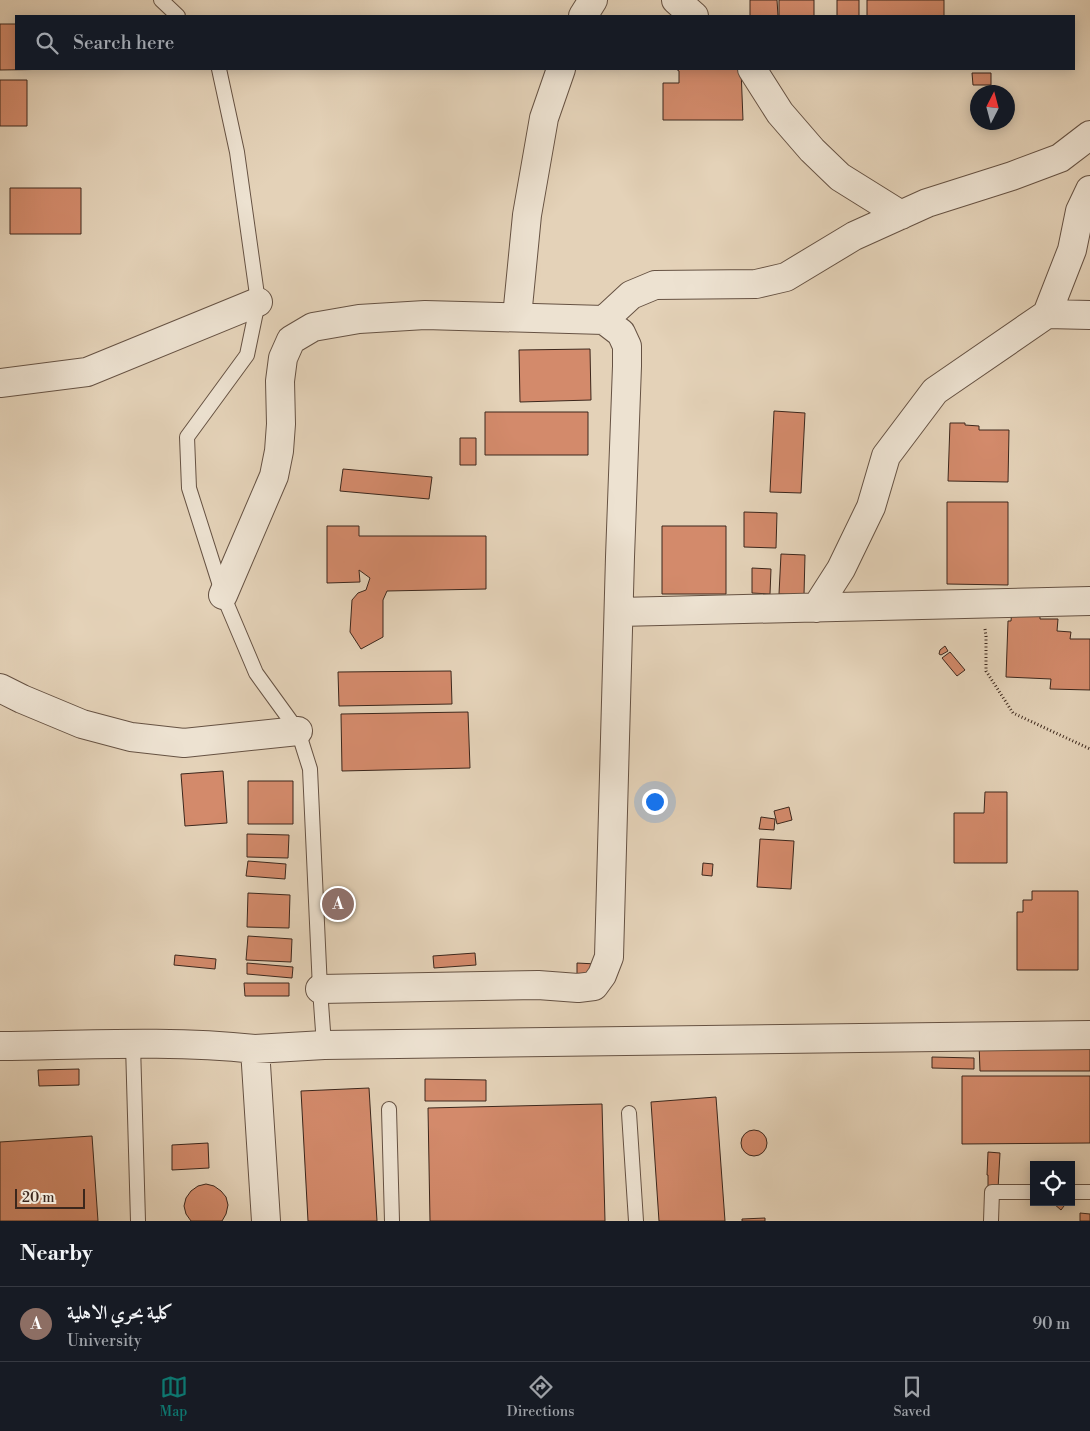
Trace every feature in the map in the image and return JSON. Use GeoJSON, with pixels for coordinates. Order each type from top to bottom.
{"type":"FeatureCollection","features":[{"type":"Feature","properties":{"kind":"street"},"geometry":{"type":"LineString","coordinates":[[584,15],[593,0]]}},
{"type":"Feature","properties":{"kind":"street"},"geometry":{"type":"LineString","coordinates":[[676,0],[693,15]]}},
{"type":"Feature","properties":{"kind":"street"},"geometry":{"type":"LineString","coordinates":[[517,317],[527,215],[544,118],[561,70]]}},
{"type":"Feature","properties":{"kind":"street"},"geometry":{"type":"LineString","coordinates":[[753,70],[780,113],[812,150],[840,177],[901,215]]}},
{"type":"Feature","properties":{"kind":"street"},"geometry":{"type":"LineString","coordinates":[[604,320],[631,295],[655,285],[756,284],[786,277],[854,236],[927,203],[1012,176],[1060,158],[1090,135]]}},
{"type":"Feature","properties":{"kind":"street"},"geometry":{"type":"LineString","coordinates":[[816,608],[841,569],[871,507],[886,456],[935,391],[1048,314],[1072,250],[1080,210],[1090,190]]}},
{"type":"Feature","properties":{"kind":"street"},"geometry":{"type":"LineString","coordinates":[[0,383],[87,372],[258,302]]}},
{"type":"Feature","properties":{"kind":"street"},"geometry":{"type":"LineString","coordinates":[[1048,314],[1090,315]]}},
{"type":"Feature","properties":{"kind":"street"},"geometry":{"type":"LineString","coordinates":[[223,595],[274,476],[279,451],[281,424],[280,380],[283,358],[291,340],[313,327],[359,319],[425,315],[604,320],[621,333],[627,346],[608,957],[602,975],[594,986],[578,988],[538,985],[320,989]]}},
{"type":"Feature","properties":{"kind":"street"},"geometry":{"type":"LineString","coordinates":[[618,612],[1090,601]]}},
{"type":"Feature","properties":{"kind":"street"},"geometry":{"type":"LineString","coordinates":[[0,688],[82,724],[131,737],[184,744],[298,731]]}},
{"type":"Feature","properties":{"kind":"street"},"geometry":{"type":"LineString","coordinates":[[0,1046],[222,1046],[255,1049],[324,1045],[1090,1034]]}},
{"type":"Feature","properties":{"kind":"street"},"geometry":{"type":"LineString","coordinates":[[255,1049],[266,1221]]}},
{"type":"Feature","properties":{"kind":"lane"},"geometry":{"type":"LineString","coordinates":[[160,0],[177,15]]}},
{"type":"Feature","properties":{"kind":"lane"},"geometry":{"type":"LineString","coordinates":[[219,70],[237,152],[258,302],[247,355],[187,438],[189,488],[223,595],[256,672],[298,731],[310,769],[324,1045]]}},
{"type":"Feature","properties":{"kind":"lane"},"geometry":{"type":"LineString","coordinates":[[133,1045],[138,1221]]}},
{"type":"Feature","properties":{"kind":"lane"},"geometry":{"type":"LineString","coordinates":[[389,1109],[392,1221]]}},
{"type":"Feature","properties":{"kind":"lane"},"geometry":{"type":"LineString","coordinates":[[629,1113],[636,1221]]}},
{"type":"Feature","properties":{"kind":"lane"},"geometry":{"type":"LineString","coordinates":[[991,1221],[992,1192],[1030,1192]]}},
{"type":"Feature","properties":{"kind":"lane"},"geometry":{"type":"LineString","coordinates":[[1075,1192],[1090,1192]]}},
{"type":"Feature","properties":{"kind":"path"},"geometry":{"type":"LineString","coordinates":[[980,604],[986,636],[986,671],[1013,713],[1090,749]]}},
{"type":"Feature","properties":{"kind":"building"},"geometry":{"type":"Polygon","coordinates":[[[750,0],[777,0],[778,15],[750,15],[750,0]]]}},
{"type":"Feature","properties":{"kind":"building"},"geometry":{"type":"Polygon","coordinates":[[[779,0],[814,0],[814,15],[779,15],[779,0]]]}},
{"type":"Feature","properties":{"kind":"building"},"geometry":{"type":"Polygon","coordinates":[[[837,0],[859,0],[859,15],[837,15],[837,0]]]}},
{"type":"Feature","properties":{"kind":"building"},"geometry":{"type":"Polygon","coordinates":[[[867,0],[944,0],[944,15],[867,15],[867,0]]]}},
{"type":"Feature","properties":{"kind":"building"},"geometry":{"type":"Polygon","coordinates":[[[0,24],[15,24],[15,70],[0,70],[0,24]]]}},
{"type":"Feature","properties":{"kind":"building"},"geometry":{"type":"Polygon","coordinates":[[[678,70],[741,70],[743,120],[663,120],[663,83],[679,83],[678,70]]]}},
{"type":"Feature","properties":{"kind":"building"},"geometry":{"type":"Polygon","coordinates":[[[972,73],[991,73],[991,85],[973,85],[972,73]]]}},
{"type":"Feature","properties":{"kind":"building"},"geometry":{"type":"Polygon","coordinates":[[[0,80],[27,80],[27,126],[0,126],[0,80]]]}},
{"type":"Feature","properties":{"kind":"building"},"geometry":{"type":"Polygon","coordinates":[[[10,188],[81,188],[81,234],[10,234],[10,188]]]}},
{"type":"Feature","properties":{"kind":"building"},"geometry":{"type":"Polygon","coordinates":[[[590,349],[591,400],[520,402],[519,350],[590,349]]]}},
{"type":"Feature","properties":{"kind":"building"},"geometry":{"type":"Polygon","coordinates":[[[774,411],[805,413],[801,493],[770,492],[774,411]]]}},
{"type":"Feature","properties":{"kind":"building"},"geometry":{"type":"Polygon","coordinates":[[[485,412],[588,412],[588,455],[485,455],[485,412]]]}},
{"type":"Feature","properties":{"kind":"building"},"geometry":{"type":"Polygon","coordinates":[[[950,423],[965,423],[965,425],[979,426],[979,430],[1009,430],[1008,482],[948,481],[950,423]]]}},
{"type":"Feature","properties":{"kind":"building"},"geometry":{"type":"Polygon","coordinates":[[[460,438],[476,438],[476,465],[460,465],[460,438]]]}},
{"type":"Feature","properties":{"kind":"building"},"geometry":{"type":"Polygon","coordinates":[[[343,469],[432,477],[429,499],[340,491],[343,469]]]}},
{"type":"Feature","properties":{"kind":"building"},"geometry":{"type":"Polygon","coordinates":[[[947,502],[1008,502],[1008,585],[947,584],[947,502]]]}},
{"type":"Feature","properties":{"kind":"building"},"geometry":{"type":"Polygon","coordinates":[[[744,512],[777,513],[776,548],[744,547],[744,512]]]}},
{"type":"Feature","properties":{"kind":"building"},"geometry":{"type":"Polygon","coordinates":[[[327,526],[359,526],[359,536],[486,536],[486,589],[387,591],[383,600],[383,637],[361,649],[350,632],[352,600],[358,593],[366,590],[370,578],[359,570],[360,582],[327,583],[327,526]]]}},
{"type":"Feature","properties":{"kind":"building"},"geometry":{"type":"Polygon","coordinates":[[[662,526],[726,526],[726,594],[662,594],[662,526]]]}},
{"type":"Feature","properties":{"kind":"building"},"geometry":{"type":"Polygon","coordinates":[[[781,554],[805,555],[804,595],[779,594],[781,554]]]}},
{"type":"Feature","properties":{"kind":"building"},"geometry":{"type":"Polygon","coordinates":[[[752,568],[771,569],[770,594],[752,593],[752,568]]]}},
{"type":"Feature","properties":{"kind":"building"},"geometry":{"type":"Polygon","coordinates":[[[1012,609],[1040,610],[1040,619],[1058,619],[1057,631],[1071,632],[1070,639],[1090,639],[1090,690],[1050,689],[1051,679],[1006,677],[1008,621],[1011,621],[1012,609]]]}},
{"type":"Feature","properties":{"kind":"building"},"geometry":{"type":"Polygon","coordinates":[[[945,646],[948,651],[941,655],[939,654],[940,650],[945,646]]]}},
{"type":"Feature","properties":{"kind":"building"},"geometry":{"type":"Polygon","coordinates":[[[950,652],[965,670],[957,676],[942,658],[950,652]]]}},
{"type":"Feature","properties":{"kind":"building"},"geometry":{"type":"Polygon","coordinates":[[[451,671],[452,704],[339,706],[338,672],[451,671]]]}},
{"type":"Feature","properties":{"kind":"building"},"geometry":{"type":"Polygon","coordinates":[[[468,712],[470,768],[342,771],[341,714],[468,712]]]}},
{"type":"Feature","properties":{"kind":"building"},"geometry":{"type":"Polygon","coordinates":[[[223,771],[227,823],[185,826],[181,774],[223,771]]]}},
{"type":"Feature","properties":{"kind":"building"},"geometry":{"type":"Polygon","coordinates":[[[248,781],[293,781],[293,824],[248,824],[248,781]]]}},
{"type":"Feature","properties":{"kind":"building"},"geometry":{"type":"Polygon","coordinates":[[[985,792],[1007,792],[1007,863],[954,863],[954,813],[984,813],[985,792]]]}},
{"type":"Feature","properties":{"kind":"building"},"geometry":{"type":"Polygon","coordinates":[[[789,807],[792,820],[777,824],[774,811],[789,807]]]}},
{"type":"Feature","properties":{"kind":"building"},"geometry":{"type":"Polygon","coordinates":[[[761,817],[775,819],[774,830],[759,829],[761,817]]]}},
{"type":"Feature","properties":{"kind":"building"},"geometry":{"type":"Polygon","coordinates":[[[247,834],[289,835],[288,858],[247,857],[247,834]]]}},
{"type":"Feature","properties":{"kind":"building"},"geometry":{"type":"Polygon","coordinates":[[[760,839],[794,841],[791,889],[757,887],[760,839]]]}},
{"type":"Feature","properties":{"kind":"building"},"geometry":{"type":"Polygon","coordinates":[[[248,861],[286,864],[285,879],[246,876],[248,861]]]}},
{"type":"Feature","properties":{"kind":"building"},"geometry":{"type":"Polygon","coordinates":[[[703,863],[713,864],[712,876],[702,875],[703,863]]]}},
{"type":"Feature","properties":{"kind":"building"},"geometry":{"type":"Polygon","coordinates":[[[1032,891],[1078,891],[1078,970],[1017,970],[1017,912],[1023,912],[1023,900],[1032,900],[1032,891]]]}},
{"type":"Feature","properties":{"kind":"building"},"geometry":{"type":"Polygon","coordinates":[[[248,893],[290,895],[289,928],[247,927],[248,893]]]}},
{"type":"Feature","properties":{"kind":"building"},"geometry":{"type":"Polygon","coordinates":[[[248,936],[292,939],[291,962],[246,960],[248,936]]]}},
{"type":"Feature","properties":{"kind":"building"},"geometry":{"type":"Polygon","coordinates":[[[475,953],[476,965],[434,968],[433,956],[475,953]]]}},
{"type":"Feature","properties":{"kind":"building"},"geometry":{"type":"Polygon","coordinates":[[[175,955],[216,959],[215,969],[174,965],[175,955]]]}},
{"type":"Feature","properties":{"kind":"building"},"geometry":{"type":"Polygon","coordinates":[[[247,963],[293,967],[292,978],[247,974],[247,963]]]}},
{"type":"Feature","properties":{"kind":"building"},"geometry":{"type":"Polygon","coordinates":[[[577,963],[596,964],[596,975],[577,975],[577,963]]]}},
{"type":"Feature","properties":{"kind":"building"},"geometry":{"type":"Polygon","coordinates":[[[244,983],[289,983],[289,996],[245,996],[244,983]]]}},
{"type":"Feature","properties":{"kind":"building"},"geometry":{"type":"Polygon","coordinates":[[[1090,1042],[1090,1071],[980,1071],[979,1043],[1090,1042]]]}},
{"type":"Feature","properties":{"kind":"building"},"geometry":{"type":"Polygon","coordinates":[[[932,1057],[974,1058],[974,1069],[932,1068],[932,1057]]]}},
{"type":"Feature","properties":{"kind":"building"},"geometry":{"type":"Polygon","coordinates":[[[79,1069],[79,1085],[39,1086],[38,1070],[79,1069]]]}},
{"type":"Feature","properties":{"kind":"building"},"geometry":{"type":"Polygon","coordinates":[[[962,1076],[1090,1076],[1090,1143],[962,1144],[962,1076]]]}},
{"type":"Feature","properties":{"kind":"building"},"geometry":{"type":"Polygon","coordinates":[[[425,1079],[486,1080],[486,1101],[425,1101],[425,1079]]]}},
{"type":"Feature","properties":{"kind":"building"},"geometry":{"type":"Polygon","coordinates":[[[369,1088],[377,1221],[308,1221],[301,1091],[369,1088]]]}},
{"type":"Feature","properties":{"kind":"building"},"geometry":{"type":"Polygon","coordinates":[[[716,1097],[725,1221],[659,1221],[651,1102],[716,1097]]]}},
{"type":"Feature","properties":{"kind":"building"},"geometry":{"type":"Polygon","coordinates":[[[602,1104],[605,1221],[430,1221],[428,1108],[602,1104]]]}},
{"type":"Feature","properties":{"kind":"building"},"geometry":{"type":"Polygon","coordinates":[[[754,1130],[763,1134],[767,1143],[763,1152],[754,1156],[745,1152],[741,1143],[745,1134],[754,1130]]]}},
{"type":"Feature","properties":{"kind":"building"},"geometry":{"type":"Polygon","coordinates":[[[92,1136],[98,1221],[0,1221],[0,1142],[92,1136]]]}},
{"type":"Feature","properties":{"kind":"building"},"geometry":{"type":"Polygon","coordinates":[[[208,1143],[209,1168],[172,1170],[172,1145],[208,1143]]]}},
{"type":"Feature","properties":{"kind":"building"},"geometry":{"type":"Polygon","coordinates":[[[988,1152],[1000,1153],[998,1189],[988,1189],[988,1152]]]}},
{"type":"Feature","properties":{"kind":"building"},"geometry":{"type":"Polygon","coordinates":[[[206,1184],[214,1186],[226,1197],[228,1205],[222,1221],[191,1221],[186,1214],[184,1206],[186,1198],[198,1186],[206,1184]]]}},
{"type":"Feature","properties":{"kind":"building"},"geometry":{"type":"Polygon","coordinates":[[[1080,1213],[1090,1214],[1090,1221],[1080,1221],[1080,1213]]]}},
{"type":"Feature","properties":{"kind":"building"},"geometry":{"type":"Polygon","coordinates":[[[765,1218],[765,1221],[742,1221],[742,1219],[765,1218]]]}},
{"type":"Feature","properties":{"kind":"place","name":"كلية بحري الاهلية"},"geometry":{"type":"Point","coordinates":[338,904]}}]}
